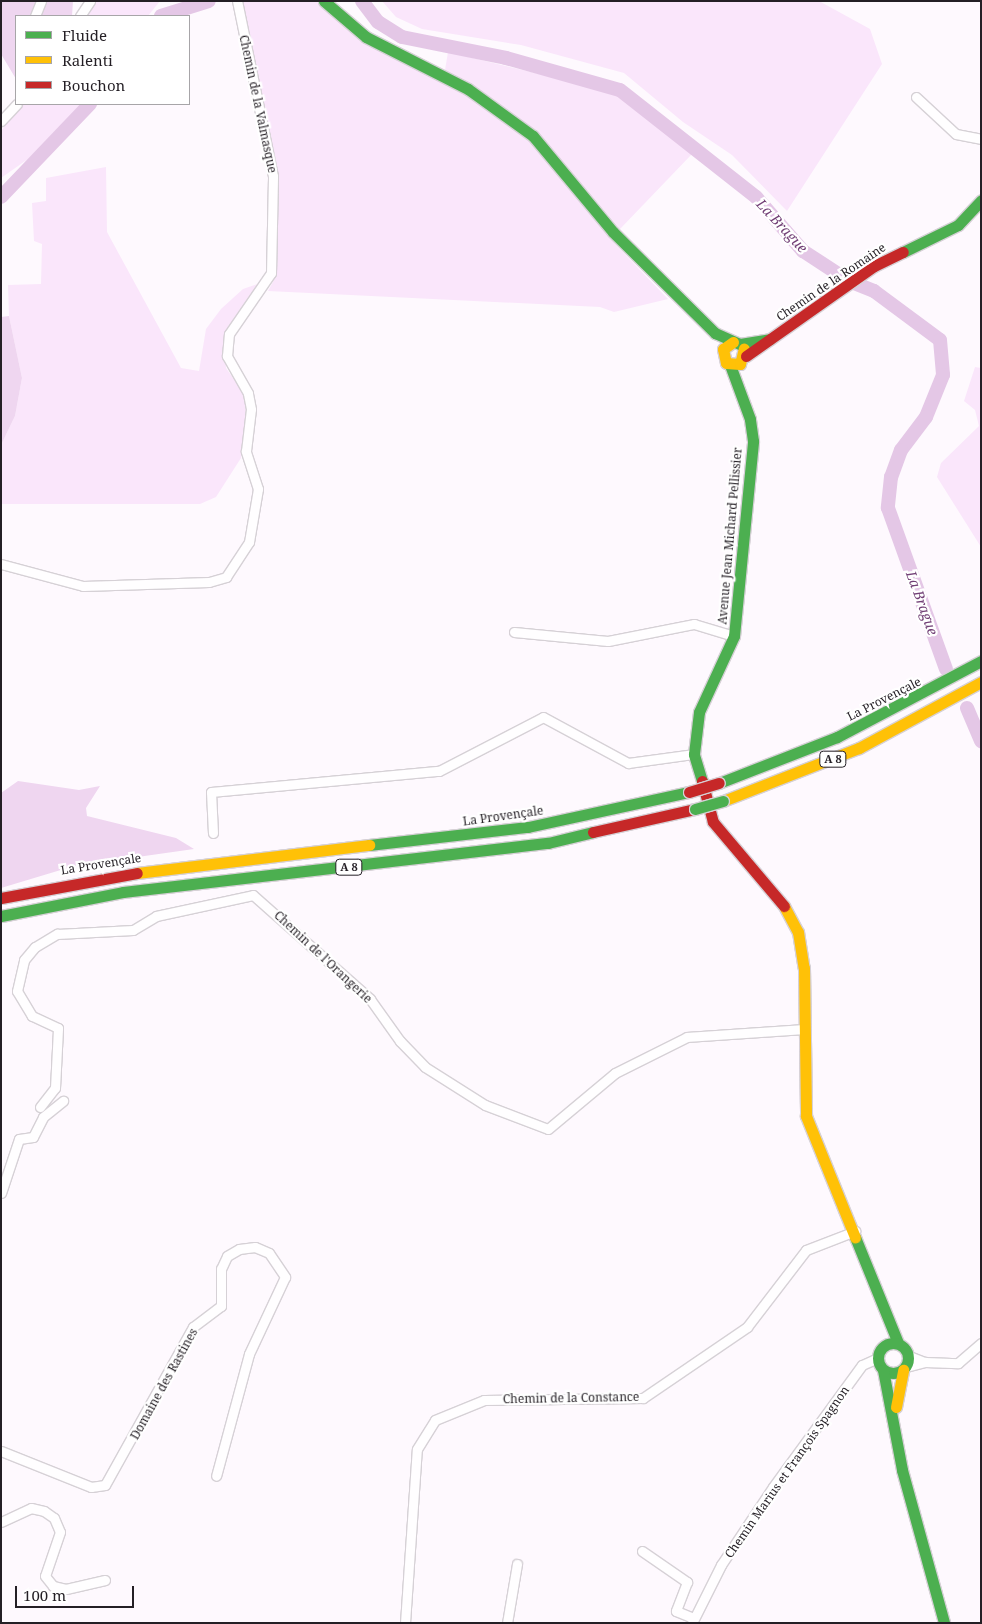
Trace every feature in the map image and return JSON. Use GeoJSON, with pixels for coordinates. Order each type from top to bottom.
{"type":"FeatureCollection","features":[{"type":"Feature","properties":{"kind":"main road"},"geometry":{"type":"LineString","coordinates":[[324,1],[366,37],[468,90],[533,136],[612,232],[691,313],[723,349],[722,357],[738,362],[736,343]]}},
{"type":"Feature","properties":{"kind":"main road","name":"Chemin de la Romaine"},"geometry":{"type":"LineString","coordinates":[[738,362],[874,266],[958,225],[981,200]]}},
{"type":"Feature","properties":{"kind":"main road"},"geometry":{"type":"LineString","coordinates":[[691,313],[736,343]]}},
{"type":"Feature","properties":{"kind":"main road","name":"Chemin de la Romaine"},"geometry":{"type":"LineString","coordinates":[[736,343],[770,339]]}},
{"type":"Feature","properties":{"kind":"main road"},"geometry":{"type":"LineString","coordinates":[[723,349],[736,343]]}},
{"type":"Feature","properties":{"kind":"main road","name":"Avenue Jean Michard Pellissier"},"geometry":{"type":"LineString","coordinates":[[738,362],[741,394],[753,441],[734,636],[704,699],[694,754],[713,822],[778,894],[798,932],[804,968],[806,1116],[855,1231],[883,1316],[898,1343],[906,1365]]}},
{"type":"Feature","properties":{"kind":"main road","name":"La Provençale"},"geometry":{"type":"LineString","coordinates":[[1,898],[151,870],[528,828],[689,792],[800,754],[928,692],[981,661]]}},
{"type":"Feature","properties":{"kind":"main road","name":"A 8"},"geometry":{"type":"LineString","coordinates":[[1,916],[139,890],[548,843],[694,810],[723,801],[859,748],[938,707],[981,682]]}},
{"type":"Feature","properties":{"kind":"main road","name":"Avenue Jean Michard Pellissier"},"geometry":{"type":"LineString","coordinates":[[883,1316],[883,1347]]}},
{"type":"Feature","properties":{"kind":"main road"},"geometry":{"type":"LineString","coordinates":[[898,1343],[883,1347],[878,1358],[883,1370],[902,1470],[944,1623]]}},
{"type":"Feature","properties":{"kind":"main road"},"geometry":{"type":"LineString","coordinates":[[883,1370],[906,1365],[894,1424]]}},
{"type":"Feature","properties":{"kind":"street"},"geometry":{"type":"LineString","coordinates":[[35,15],[40,1]]}},
{"type":"Feature","properties":{"kind":"street"},"geometry":{"type":"LineString","coordinates":[[81,15],[90,1]]}},
{"type":"Feature","properties":{"kind":"street","name":"Chemin de la Valmasque"},"geometry":{"type":"LineString","coordinates":[[1,564],[83,586],[209,582],[226,577],[249,542],[258,489],[246,451],[251,409],[248,393],[227,356],[229,334],[271,273],[273,176],[237,1]]}},
{"type":"Feature","properties":{"kind":"street"},"geometry":{"type":"LineString","coordinates":[[916,97],[956,134],[981,139]]}},
{"type":"Feature","properties":{"kind":"street"},"geometry":{"type":"LineString","coordinates":[[1,121],[16,105]]}},
{"type":"Feature","properties":{"kind":"street"},"geometry":{"type":"LineString","coordinates":[[514,632],[608,641],[694,624],[734,636]]}},
{"type":"Feature","properties":{"kind":"street"},"geometry":{"type":"LineString","coordinates":[[213,833],[211,792],[439,771],[538,718],[550,718],[628,763],[694,754]]}},
{"type":"Feature","properties":{"kind":"street","name":"Chemin de l'Orangerie"},"geometry":{"type":"LineString","coordinates":[[40,1107],[55,1088],[58,1028],[32,1016],[18,991],[24,960],[35,948],[57,934],[133,930],[156,916],[253,895],[370,999],[400,1041],[425,1067],[486,1105],[548,1129],[615,1073],[686,1037],[804,1029]]}},
{"type":"Feature","properties":{"kind":"street"},"geometry":{"type":"LineString","coordinates":[[1,1193],[19,1139],[33,1137],[43,1117],[63,1101]]}},
{"type":"Feature","properties":{"kind":"street","name":"Chemin de la Constance"},"geometry":{"type":"LineString","coordinates":[[405,1623],[417,1449],[435,1420],[484,1400],[643,1398],[652,1394],[747,1327],[806,1250],[855,1231]]}},
{"type":"Feature","properties":{"kind":"street","name":"Domaine des Rastines"},"geometry":{"type":"LineString","coordinates":[[1,1451],[92,1487],[104,1485],[193,1327],[221,1306],[220,1269],[227,1256],[239,1248],[255,1247],[269,1253],[285,1277],[250,1354],[216,1476]]}},
{"type":"Feature","properties":{"kind":"street"},"geometry":{"type":"LineString","coordinates":[[906,1365],[925,1362],[958,1363],[981,1342]]}},
{"type":"Feature","properties":{"kind":"street","name":"Chemin Marius et François Spagnon"},"geometry":{"type":"LineString","coordinates":[[693,1621],[722,1565],[773,1487],[862,1365],[878,1358]]}},
{"type":"Feature","properties":{"kind":"street"},"geometry":{"type":"LineString","coordinates":[[1,1522],[31,1508],[44,1511],[54,1518],[60,1532],[45,1576],[53,1586],[66,1589],[105,1580]]}},
{"type":"Feature","properties":{"kind":"street"},"geometry":{"type":"LineString","coordinates":[[642,1551],[687,1582],[676,1611],[693,1621]]}},
{"type":"Feature","properties":{"kind":"street"},"geometry":{"type":"LineString","coordinates":[[507,1623],[517,1564]]}},
{"type":"Feature","properties":{"kind":"shaded area"},"geometry":{"type":"Polygon","coordinates":[[[1,1],[73,1],[72,15],[15,15],[15,77],[1,54],[1,1]]]}},
{"type":"Feature","properties":{"kind":"shaded area"},"geometry":{"type":"Polygon","coordinates":[[[96,1],[160,1],[149,15],[86,15],[96,1]]]}},
{"type":"Feature","properties":{"kind":"shaded area"},"geometry":{"type":"Polygon","coordinates":[[[241,1],[317,1],[364,41],[478,102],[536,147],[616,245],[668,299],[614,312],[600,307],[268,291],[274,280],[278,195],[241,1]]]}},
{"type":"Feature","properties":{"kind":"shaded area"},"geometry":{"type":"Polygon","coordinates":[[[382,1],[819,1],[870,29],[882,64],[787,211],[732,155],[683,122],[624,73],[521,45],[422,29],[396,17],[382,1]]]}},
{"type":"Feature","properties":{"kind":"shaded area"},"geometry":{"type":"Polygon","coordinates":[[[448,52],[614,92],[692,154],[620,229],[537,131],[445,70],[448,52]]]}},
{"type":"Feature","properties":{"kind":"shaded area"},"geometry":{"type":"Polygon","coordinates":[[[20,105],[80,105],[28,159],[1,178],[1,131],[20,105]]]}},
{"type":"Feature","properties":{"kind":"shaded area"},"geometry":{"type":"Polygon","coordinates":[[[106,167],[107,232],[181,368],[199,371],[206,329],[221,309],[243,289],[266,281],[234,318],[225,348],[226,368],[247,398],[241,458],[216,497],[200,504],[1,504],[1,445],[15,416],[22,378],[9,316],[8,285],[41,284],[42,244],[34,241],[32,203],[46,201],[46,178],[106,167]]]}},
{"type":"Feature","properties":{"kind":"shaded area"},"geometry":{"type":"Polygon","coordinates":[[[9,316],[22,378],[15,416],[1,445],[1,317],[9,316]]]}},
{"type":"Feature","properties":{"kind":"shaded area"},"geometry":{"type":"Polygon","coordinates":[[[975,367],[981,368],[981,547],[937,477],[941,463],[979,426],[975,410],[964,401],[975,367]]]}},
{"type":"Feature","properties":{"kind":"shaded area"},"geometry":{"type":"Polygon","coordinates":[[[18,781],[79,790],[100,786],[86,808],[87,816],[176,838],[194,849],[74,866],[1,888],[1,793],[18,781]]]}},
{"type":"Feature","properties":{"kind":"waterway"},"geometry":{"type":"LineString","coordinates":[[164,15],[209,1]]}},
{"type":"Feature","properties":{"kind":"waterway","name":"La Brague"},"geometry":{"type":"LineString","coordinates":[[362,1],[378,22],[402,37],[506,58],[620,90],[756,197],[803,251],[849,281],[874,291],[940,340],[943,375],[926,417],[901,450],[891,477],[888,508],[946,669]]}},
{"type":"Feature","properties":{"kind":"waterway"},"geometry":{"type":"LineString","coordinates":[[1,197],[89,105]]}},
{"type":"Feature","properties":{"kind":"waterway","name":"La Brague"},"geometry":{"type":"LineString","coordinates":[[967,708],[981,741]]}},
{"type":"Feature","properties":{"kind":"traffic: fast"},"geometry":{"type":"LineString","coordinates":[[324,1],[366,37],[468,89],[533,136],[613,232],[715,333],[740,344],[770,339]]}},
{"type":"Feature","properties":{"kind":"traffic: fast"},"geometry":{"type":"LineString","coordinates":[[903,252],[958,225],[981,200]]}},
{"type":"Feature","properties":{"kind":"traffic: fast"},"geometry":{"type":"LineString","coordinates":[[702,781],[694,754],[699,712],[734,636],[753,441],[750,419],[730,365]]}},
{"type":"Feature","properties":{"kind":"traffic: fast"},"geometry":{"type":"LineString","coordinates":[[719,783],[837,737],[981,661]]}},
{"type":"Feature","properties":{"kind":"traffic: fast"},"geometry":{"type":"LineString","coordinates":[[369,845],[528,827],[689,792]]}},
{"type":"Feature","properties":{"kind":"traffic: fast"},"geometry":{"type":"LineString","coordinates":[[695,809],[723,801]]}},
{"type":"Feature","properties":{"kind":"traffic: fast"},"geometry":{"type":"LineString","coordinates":[[1,916],[123,892],[548,843],[593,832]]}},
{"type":"Feature","properties":{"kind":"traffic: fast"},"geometry":{"type":"LineString","coordinates":[[855,1237],[898,1343]]}},
{"type":"Feature","properties":{"kind":"traffic: fast"},"geometry":{"type":"LineString","coordinates":[[893,1343],[904,1347],[908,1358],[904,1369],[893,1373],[882,1369],[878,1358],[882,1347],[893,1343]]}},
{"type":"Feature","properties":{"kind":"traffic: fast"},"geometry":{"type":"LineString","coordinates":[[883,1370],[902,1470],[944,1623]]}},
{"type":"Feature","properties":{"kind":"traffic: slow"},"geometry":{"type":"LineString","coordinates":[[733,342],[723,349],[726,363],[740,364],[744,348]]}},
{"type":"Feature","properties":{"kind":"traffic: slow"},"geometry":{"type":"LineString","coordinates":[[723,801],[859,748],[981,682]]}},
{"type":"Feature","properties":{"kind":"traffic: slow"},"geometry":{"type":"LineString","coordinates":[[137,873],[369,845]]}},
{"type":"Feature","properties":{"kind":"traffic: slow"},"geometry":{"type":"LineString","coordinates":[[784,906],[798,932],[804,968],[806,1116],[855,1237]]}},
{"type":"Feature","properties":{"kind":"traffic: slow"},"geometry":{"type":"LineString","coordinates":[[896,1407],[903,1370]]}},
{"type":"Feature","properties":{"kind":"traffic: jam"},"geometry":{"type":"LineString","coordinates":[[746,356],[874,266],[903,252]]}},
{"type":"Feature","properties":{"kind":"traffic: jam"},"geometry":{"type":"LineString","coordinates":[[702,781],[713,822],[784,906]]}},
{"type":"Feature","properties":{"kind":"traffic: jam"},"geometry":{"type":"LineString","coordinates":[[689,792],[719,783]]}},
{"type":"Feature","properties":{"kind":"traffic: jam"},"geometry":{"type":"LineString","coordinates":[[593,832],[695,809]]}},
{"type":"Feature","properties":{"kind":"traffic: jam"},"geometry":{"type":"LineString","coordinates":[[1,898],[137,873]]}}]}
